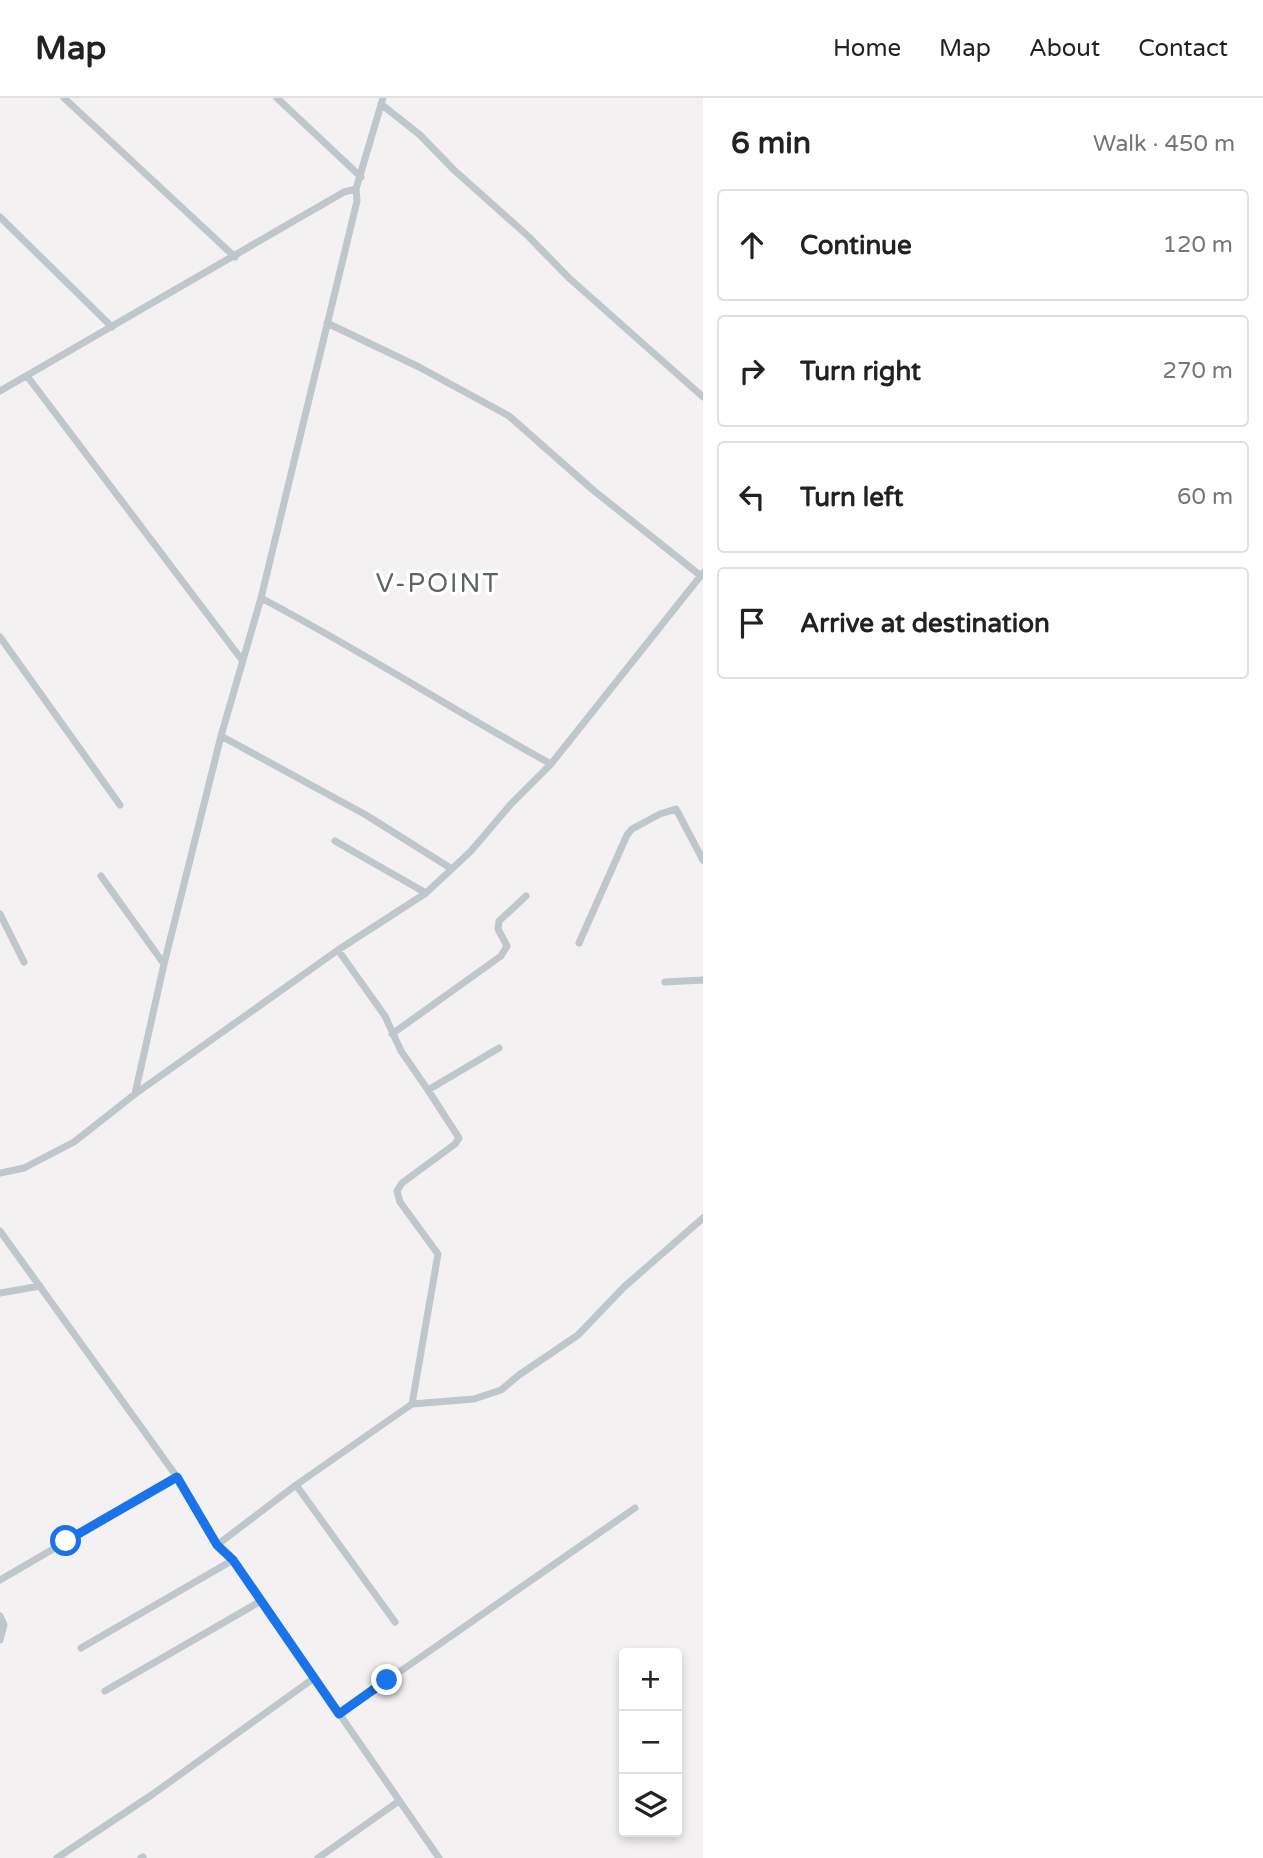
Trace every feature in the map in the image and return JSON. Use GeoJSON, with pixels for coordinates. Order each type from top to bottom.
{"type":"FeatureCollection","features":[{"type":"Feature","properties":{"kind":"street"},"geometry":{"type":"LineString","coordinates":[[65,98],[235,257]]}},
{"type":"Feature","properties":{"kind":"street"},"geometry":{"type":"LineString","coordinates":[[277,98],[360,177]]}},
{"type":"Feature","properties":{"kind":"street"},"geometry":{"type":"LineString","coordinates":[[135,1094],[164,964],[221,736],[261,598],[357,201],[356,189],[382,101],[528,236],[569,278],[703,397]]}},
{"type":"Feature","properties":{"kind":"street"},"geometry":{"type":"LineString","coordinates":[[0,391],[344,192],[356,189]]}},
{"type":"Feature","properties":{"kind":"street"},"geometry":{"type":"LineString","coordinates":[[0,217],[112,327]]}},
{"type":"Feature","properties":{"kind":"street"},"geometry":{"type":"LineString","coordinates":[[0,1172],[24,1168],[74,1142],[135,1094],[338,950],[426,893],[551,764],[702,574],[593,490],[509,416],[419,367],[327,323]]}},
{"type":"Feature","properties":{"kind":"street"},"geometry":{"type":"LineString","coordinates":[[27,376],[242,660]]}},
{"type":"Feature","properties":{"kind":"street"},"geometry":{"type":"LineString","coordinates":[[261,598],[325,632],[551,764]]}},
{"type":"Feature","properties":{"kind":"street"},"geometry":{"type":"LineString","coordinates":[[0,637],[120,805]]}},
{"type":"Feature","properties":{"kind":"street"},"geometry":{"type":"LineString","coordinates":[[221,736],[366,816],[452,869]]}},
{"type":"Feature","properties":{"kind":"street"},"geometry":{"type":"LineString","coordinates":[[579,943],[632,829],[676,809],[703,860]]}},
{"type":"Feature","properties":{"kind":"street"},"geometry":{"type":"LineString","coordinates":[[335,841],[426,893]]}},
{"type":"Feature","properties":{"kind":"street"},"geometry":{"type":"LineString","coordinates":[[101,876],[164,964]]}},
{"type":"Feature","properties":{"kind":"street"},"geometry":{"type":"LineString","coordinates":[[392,1034],[501,956],[507,946],[498,929],[499,921],[526,897]]}},
{"type":"Feature","properties":{"kind":"street"},"geometry":{"type":"LineString","coordinates":[[0,914],[24,962]]}},
{"type":"Feature","properties":{"kind":"street"},"geometry":{"type":"LineString","coordinates":[[338,950],[385,1016],[410,1065],[459,1138],[455,1144],[402,1183],[397,1191],[400,1202],[438,1254],[412,1405]]}},
{"type":"Feature","properties":{"kind":"street"},"geometry":{"type":"LineString","coordinates":[[665,982],[703,980]]}},
{"type":"Feature","properties":{"kind":"street"},"geometry":{"type":"LineString","coordinates":[[428,1090],[499,1048]]}},
{"type":"Feature","properties":{"kind":"street"},"geometry":{"type":"LineString","coordinates":[[217,1545],[296,1485],[412,1405],[474,1399],[501,1390],[578,1335],[624,1287],[703,1218]]}},
{"type":"Feature","properties":{"kind":"street"},"geometry":{"type":"LineString","coordinates":[[0,1231],[177,1477],[217,1545],[233,1560],[439,1858]]}},
{"type":"Feature","properties":{"kind":"street"},"geometry":{"type":"LineString","coordinates":[[0,1293],[40,1286]]}},
{"type":"Feature","properties":{"kind":"street"},"geometry":{"type":"LineString","coordinates":[[0,1580],[177,1477]]}},
{"type":"Feature","properties":{"kind":"street"},"geometry":{"type":"LineString","coordinates":[[296,1485],[395,1622]]}},
{"type":"Feature","properties":{"kind":"street"},"geometry":{"type":"LineString","coordinates":[[339,1714],[635,1507]]}},
{"type":"Feature","properties":{"kind":"street"},"geometry":{"type":"LineString","coordinates":[[81,1648],[233,1560]]}},
{"type":"Feature","properties":{"kind":"street"},"geometry":{"type":"LineString","coordinates":[[105,1691],[261,1601]]}},
{"type":"Feature","properties":{"kind":"street"},"geometry":{"type":"LineString","coordinates":[[0,1616],[4,1625],[0,1640]]}},
{"type":"Feature","properties":{"kind":"street"},"geometry":{"type":"LineString","coordinates":[[57,1858],[314,1678]]}},
{"type":"Feature","properties":{"kind":"street"},"geometry":{"type":"LineString","coordinates":[[318,1858],[399,1801]]}},
{"type":"Feature","properties":{"kind":"district","name":"V-POINT"},"geometry":{"type":"Point","coordinates":[438,583]}},
{"type":"Feature","properties":{"kind":"route"},"geometry":{"type":"LineString","coordinates":[[66,1541],[177,1477],[217,1545],[233,1560],[339,1714],[387,1680]]}}]}
